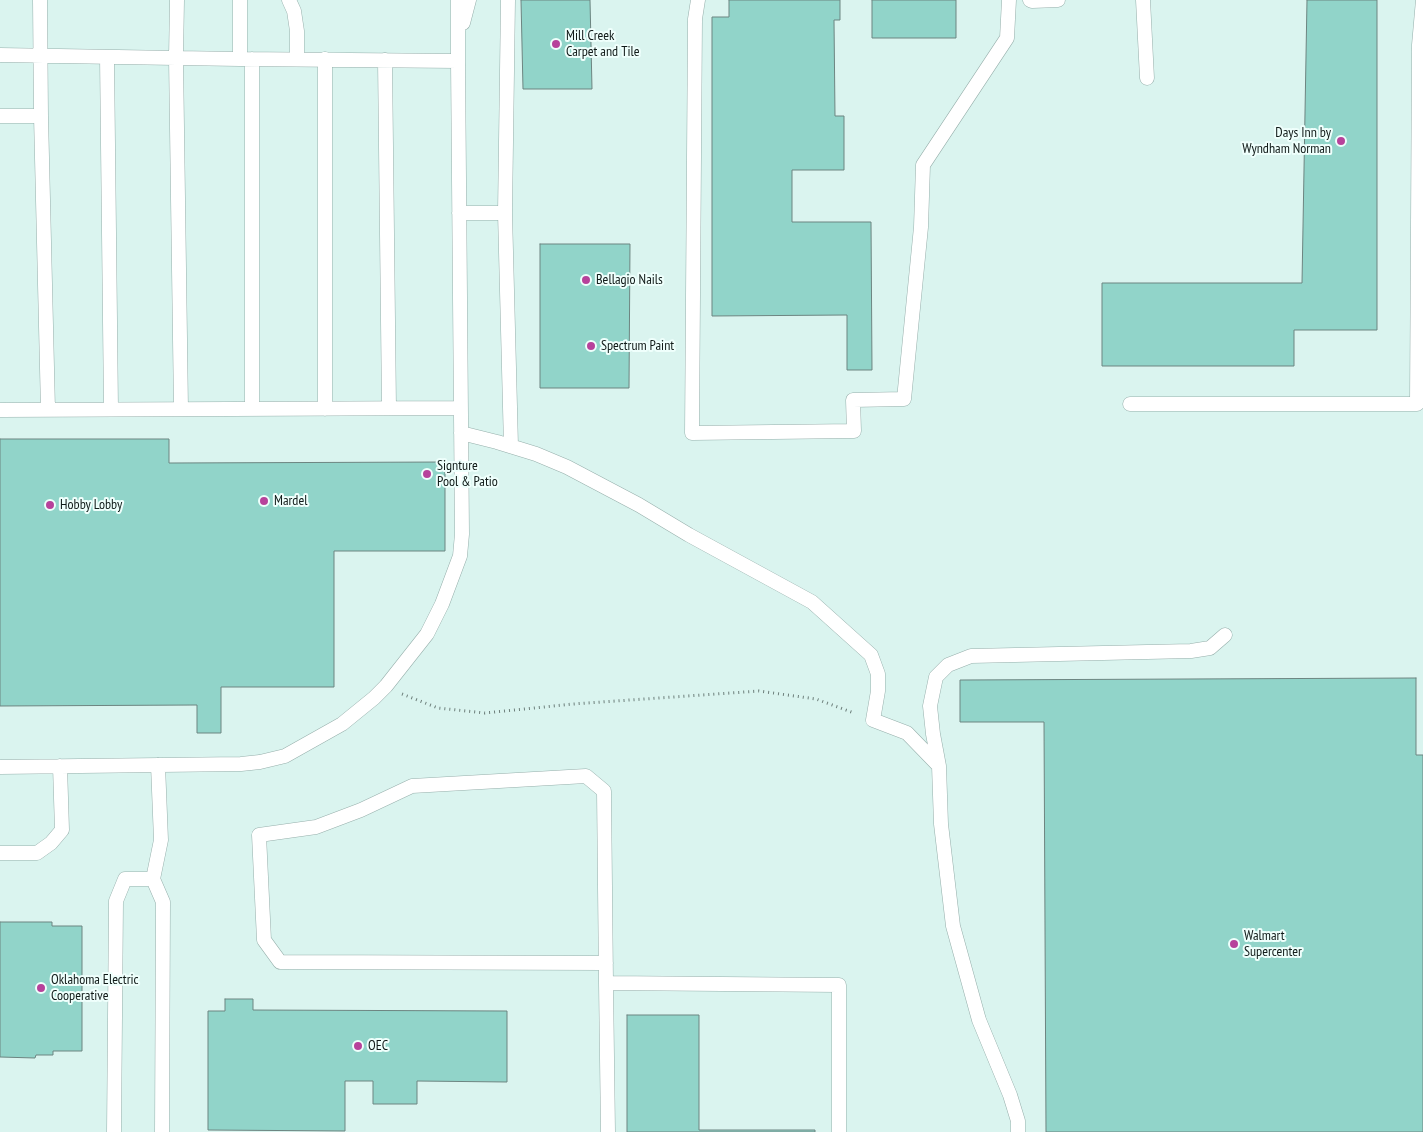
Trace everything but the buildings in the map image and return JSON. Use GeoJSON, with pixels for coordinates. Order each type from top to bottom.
{"type":"FeatureCollection","features":[{"type":"Feature","properties":{"kind":"lane"},"geometry":{"type":"LineString","coordinates":[[40,0],[48,410]]}},
{"type":"Feature","properties":{"kind":"lane"},"geometry":{"type":"LineString","coordinates":[[177,0],[180,409]]}},
{"type":"Feature","properties":{"kind":"lane"},"geometry":{"type":"LineString","coordinates":[[240,0],[246,59],[252,409]]}},
{"type":"Feature","properties":{"kind":"lane"},"geometry":{"type":"LineString","coordinates":[[289,0],[294,11],[297,30],[297,59]]}},
{"type":"Feature","properties":{"kind":"lane"},"geometry":{"type":"LineString","coordinates":[[0,766],[241,764],[285,756],[342,724],[374,698],[386,686],[427,634],[442,604],[462,548],[458,0]]}},
{"type":"Feature","properties":{"kind":"lane"},"geometry":{"type":"LineString","coordinates":[[458,40],[469,0]]}},
{"type":"Feature","properties":{"kind":"lane"},"geometry":{"type":"LineString","coordinates":[[508,0],[505,213],[511,446]]}},
{"type":"Feature","properties":{"kind":"lane"},"geometry":{"type":"LineString","coordinates":[[698,0],[695,19],[692,433],[854,431],[853,400],[904,399],[921,227],[923,164],[1007,38],[1009,0]]}},
{"type":"Feature","properties":{"kind":"lane"},"geometry":{"type":"LineString","coordinates":[[1030,0],[1058,0]]}},
{"type":"Feature","properties":{"kind":"lane"},"geometry":{"type":"LineString","coordinates":[[1143,0],[1148,78]]}},
{"type":"Feature","properties":{"kind":"lane"},"geometry":{"type":"LineString","coordinates":[[1130,404],[1417,404],[1419,45],[1423,0]]}},
{"type":"Feature","properties":{"kind":"lane"},"geometry":{"type":"LineString","coordinates":[[0,55],[458,61]]}},
{"type":"Feature","properties":{"kind":"lane"},"geometry":{"type":"LineString","coordinates":[[108,56],[110,409]]}},
{"type":"Feature","properties":{"kind":"lane"},"geometry":{"type":"LineString","coordinates":[[325,59],[325,409]]}},
{"type":"Feature","properties":{"kind":"lane"},"geometry":{"type":"LineString","coordinates":[[384,60],[389,408]]}},
{"type":"Feature","properties":{"kind":"lane"},"geometry":{"type":"LineString","coordinates":[[0,116],[42,116]]}},
{"type":"Feature","properties":{"kind":"lane"},"geometry":{"type":"LineString","coordinates":[[459,213],[505,213]]}},
{"type":"Feature","properties":{"kind":"lane"},"geometry":{"type":"LineString","coordinates":[[0,410],[461,408]]}},
{"type":"Feature","properties":{"kind":"lane"},"geometry":{"type":"LineString","coordinates":[[461,433],[536,454],[575,471],[812,602],[871,655],[878,674],[878,691],[873,720],[907,733],[939,766]]}},
{"type":"Feature","properties":{"kind":"lane"},"geometry":{"type":"LineString","coordinates":[[1018,1132],[1018,1121],[1010,1095],[979,1020],[953,926],[941,824],[939,766],[930,706],[936,677],[948,665],[971,656],[1192,651],[1210,648],[1225,635]]}},
{"type":"Feature","properties":{"kind":"lane"},"geometry":{"type":"LineString","coordinates":[[158,765],[161,840],[153,879],[163,902],[162,1132]]}},
{"type":"Feature","properties":{"kind":"lane"},"geometry":{"type":"LineString","coordinates":[[0,852],[37,853],[51,843],[62,830],[60,766]]}},
{"type":"Feature","properties":{"kind":"lane"},"geometry":{"type":"LineString","coordinates":[[606,963],[280,962],[264,940],[259,835],[316,827],[361,810],[412,786],[586,776],[604,791],[608,1132]]}},
{"type":"Feature","properties":{"kind":"lane"},"geometry":{"type":"LineString","coordinates":[[114,1132],[116,901],[125,879],[153,879]]}},
{"type":"Feature","properties":{"kind":"lane"},"geometry":{"type":"LineString","coordinates":[[606,983],[839,985],[839,1132]]}},
{"type":"Feature","properties":{"kind":"path"},"geometry":{"type":"LineString","coordinates":[[386,686],[438,708],[485,713],[573,704],[759,691],[816,699],[873,720]]}},
{"type":"Feature","properties":{"kind":"place","name":"Mill Creek Carpet and Tile"},"geometry":{"type":"Point","coordinates":[556,44]}},
{"type":"Feature","properties":{"kind":"place","name":"Days Inn by Wyndham Norman"},"geometry":{"type":"Point","coordinates":[1341,141]}},
{"type":"Feature","properties":{"kind":"place","name":"Bellagio Nails"},"geometry":{"type":"Point","coordinates":[586,280]}},
{"type":"Feature","properties":{"kind":"place","name":"Spectrum Paint"},"geometry":{"type":"Point","coordinates":[591,346]}},
{"type":"Feature","properties":{"kind":"place","name":"Signture Pool & Patio"},"geometry":{"type":"Point","coordinates":[427,474]}},
{"type":"Feature","properties":{"kind":"place","name":"Mardel"},"geometry":{"type":"Point","coordinates":[264,501]}},
{"type":"Feature","properties":{"kind":"place","name":"Hobby Lobby"},"geometry":{"type":"Point","coordinates":[50,505]}},
{"type":"Feature","properties":{"kind":"place","name":"Walmart Supercenter"},"geometry":{"type":"Point","coordinates":[1234,944]}},
{"type":"Feature","properties":{"kind":"place","name":"Oklahoma Electric Cooperative"},"geometry":{"type":"Point","coordinates":[41,988]}},
{"type":"Feature","properties":{"kind":"place","name":"OEC"},"geometry":{"type":"Point","coordinates":[358,1046]}}]}
